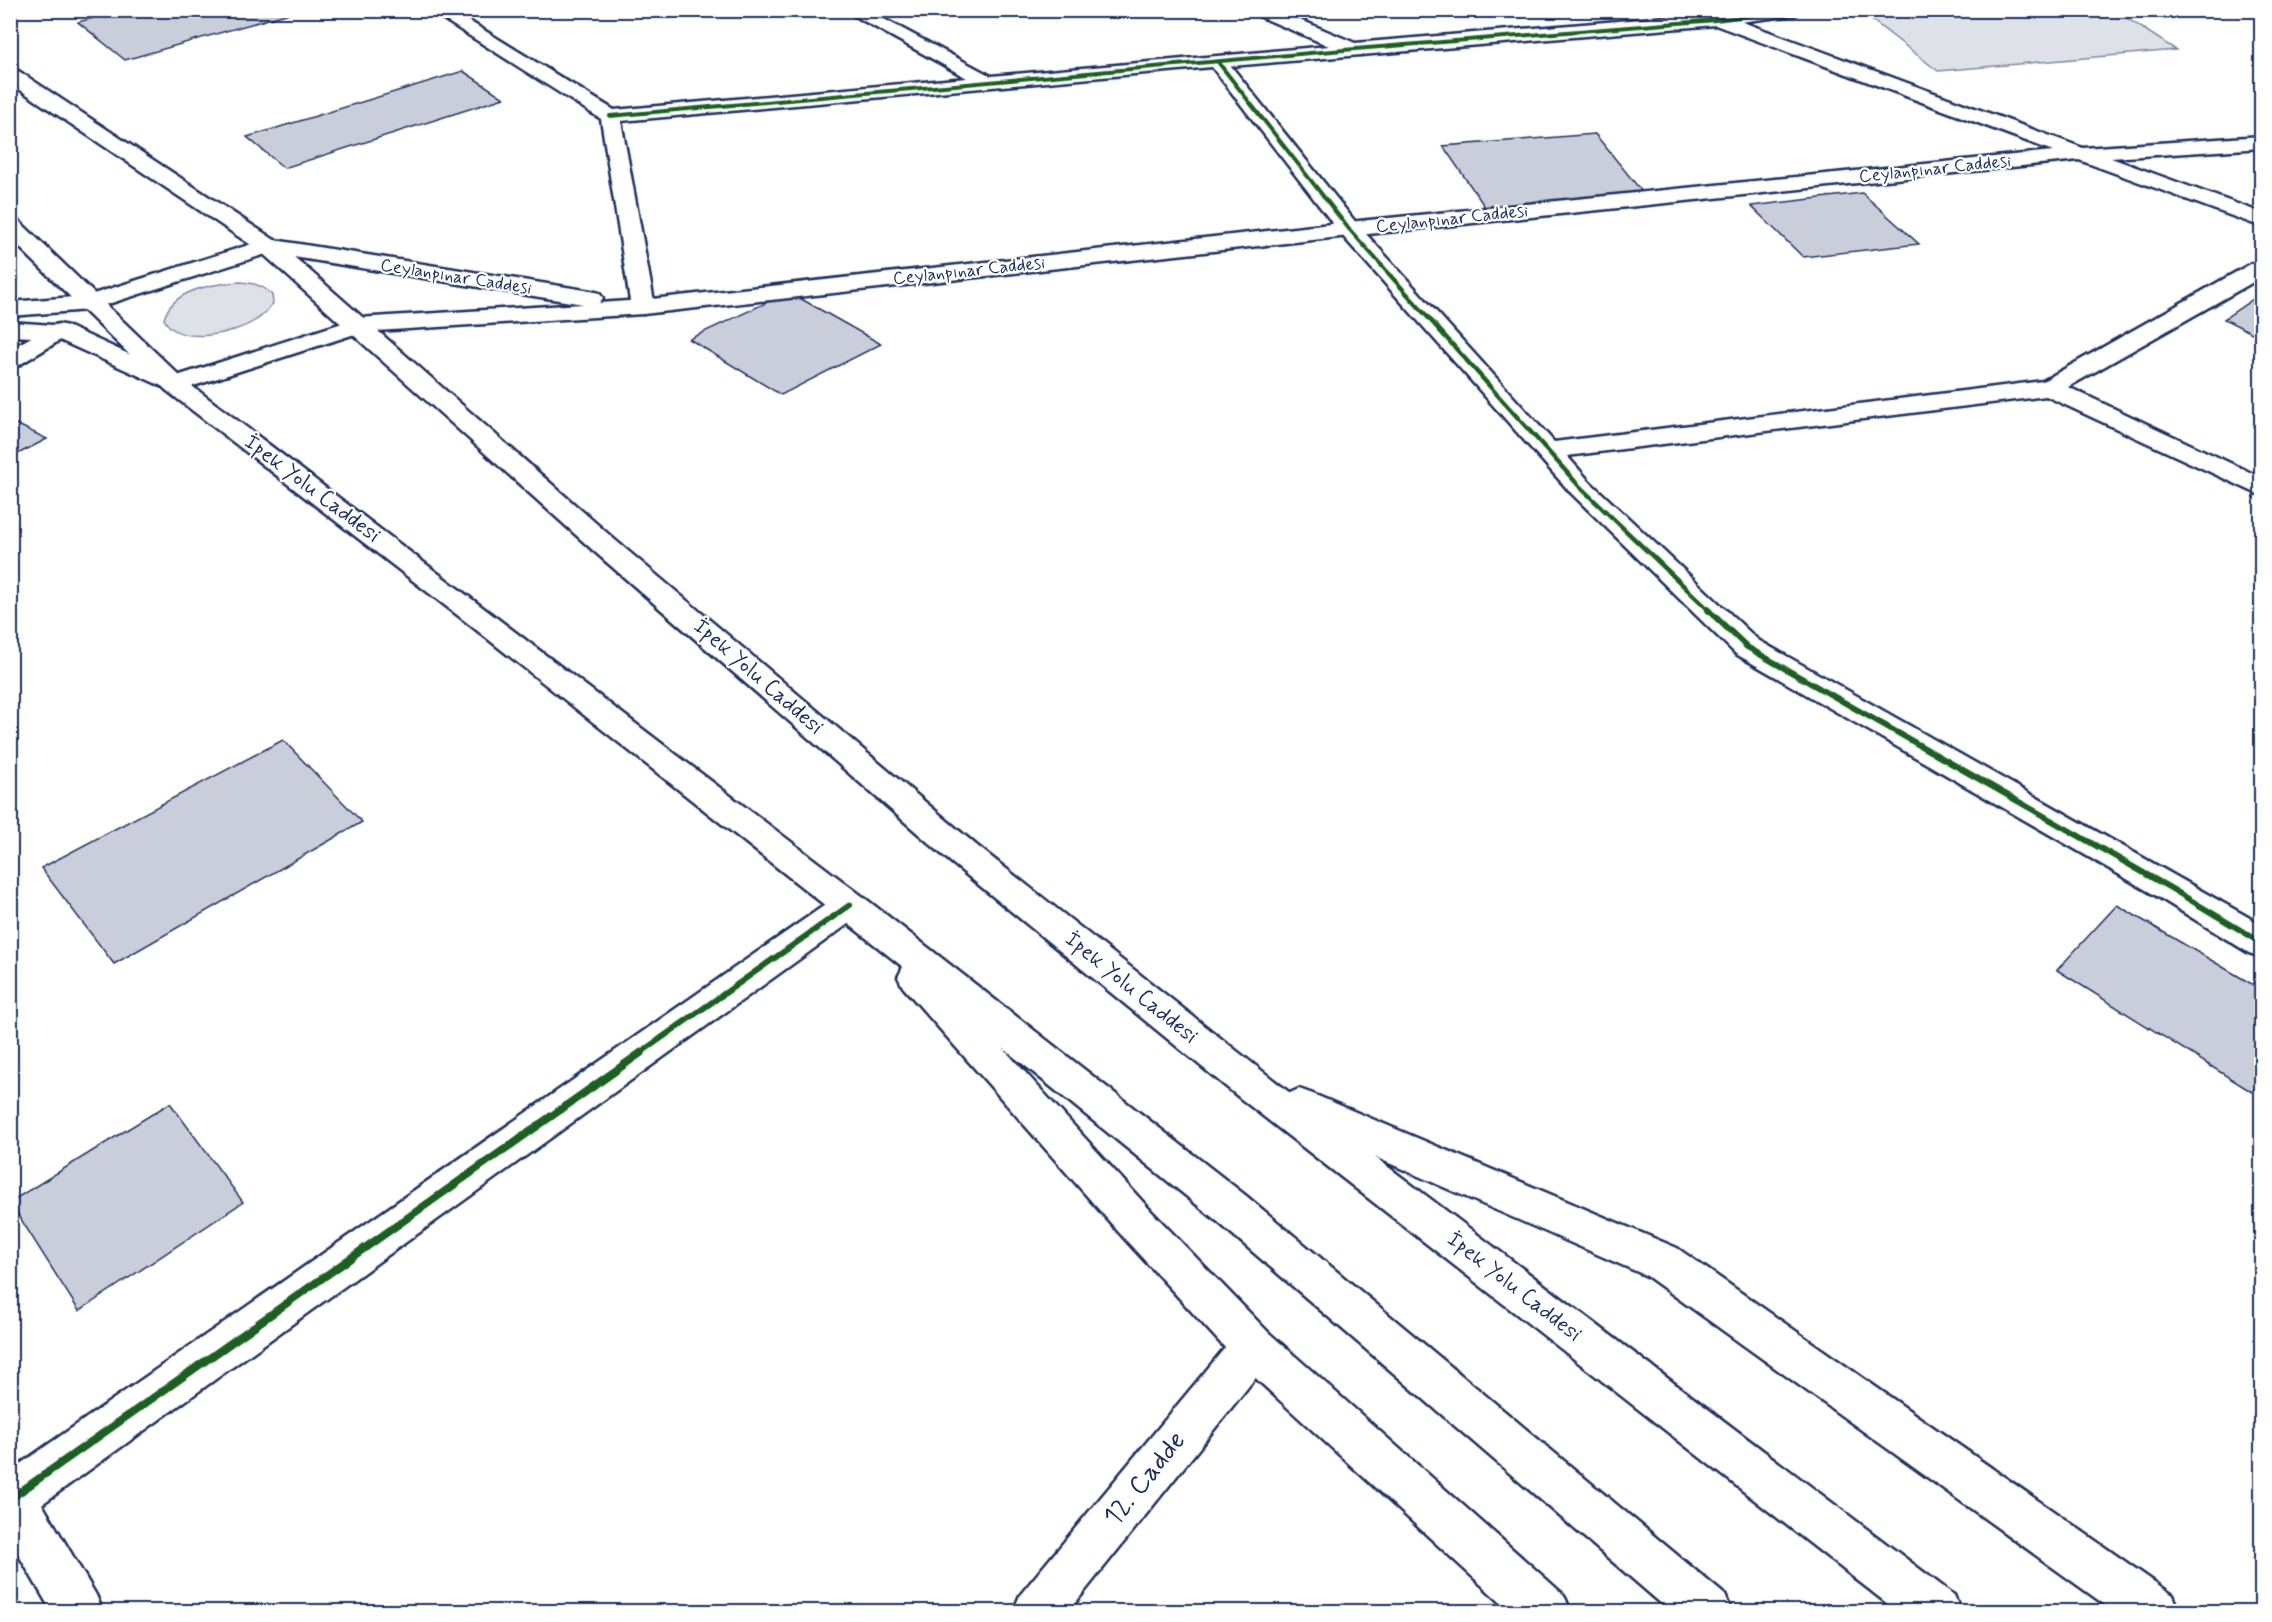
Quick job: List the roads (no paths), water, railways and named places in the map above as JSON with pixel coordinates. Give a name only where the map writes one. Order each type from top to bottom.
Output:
[{"type":"main road","points":[[438,10],[610,116],[1716,20],[1795,10]]},
{"type":"main road","points":[[853,10],[990,83]]},
{"type":"main road","points":[[1260,10],[1355,50]]},
{"type":"main road","points":[[1692,10],[2262,222]]},
{"type":"main road","points":[[1218,62],[1349,229],[1580,487],[1747,647],[2172,889],[2262,943]]},
{"type":"main road","name":"İpek Yolu Caddesi","points":[[10,74],[268,246],[605,546],[964,854],[1254,1087],[1937,1611]]},
{"type":"main road","points":[[610,116],[643,307]]},
{"type":"main road","name":"Ceylanpınar Caddesi","points":[[358,325],[643,307],[1349,229],[2081,154],[2262,142]]},
{"type":"main road","name":"İpek Yolu Caddesi","points":[[10,225],[175,385],[850,905],[1231,1208],[1708,1611]]},
{"type":"main road","points":[[10,309],[89,303],[268,246]]},
{"type":"main road","name":"Ceylanpınar Caddesi","points":[[268,246],[643,307]]},
{"type":"main road","points":[[10,249],[89,303]]},
{"type":"main road","points":[[1548,451],[2049,388],[2262,267]]},
{"type":"main road","points":[[10,329],[59,331],[175,385],[358,325]]},
{"type":"main road","points":[[10,360],[59,331]]},
{"type":"main road","points":[[2049,388],[2262,488]]},
{"type":"main road","points":[[78,1611],[11,1497],[850,905],[1130,1216],[1253,1347],[1547,1611]]},
{"type":"main road","points":[[1254,1087],[1662,1262],[2156,1611]]},
{"type":"main road","name":"12. Cadde","points":[[1037,1611],[1253,1347]]}]
